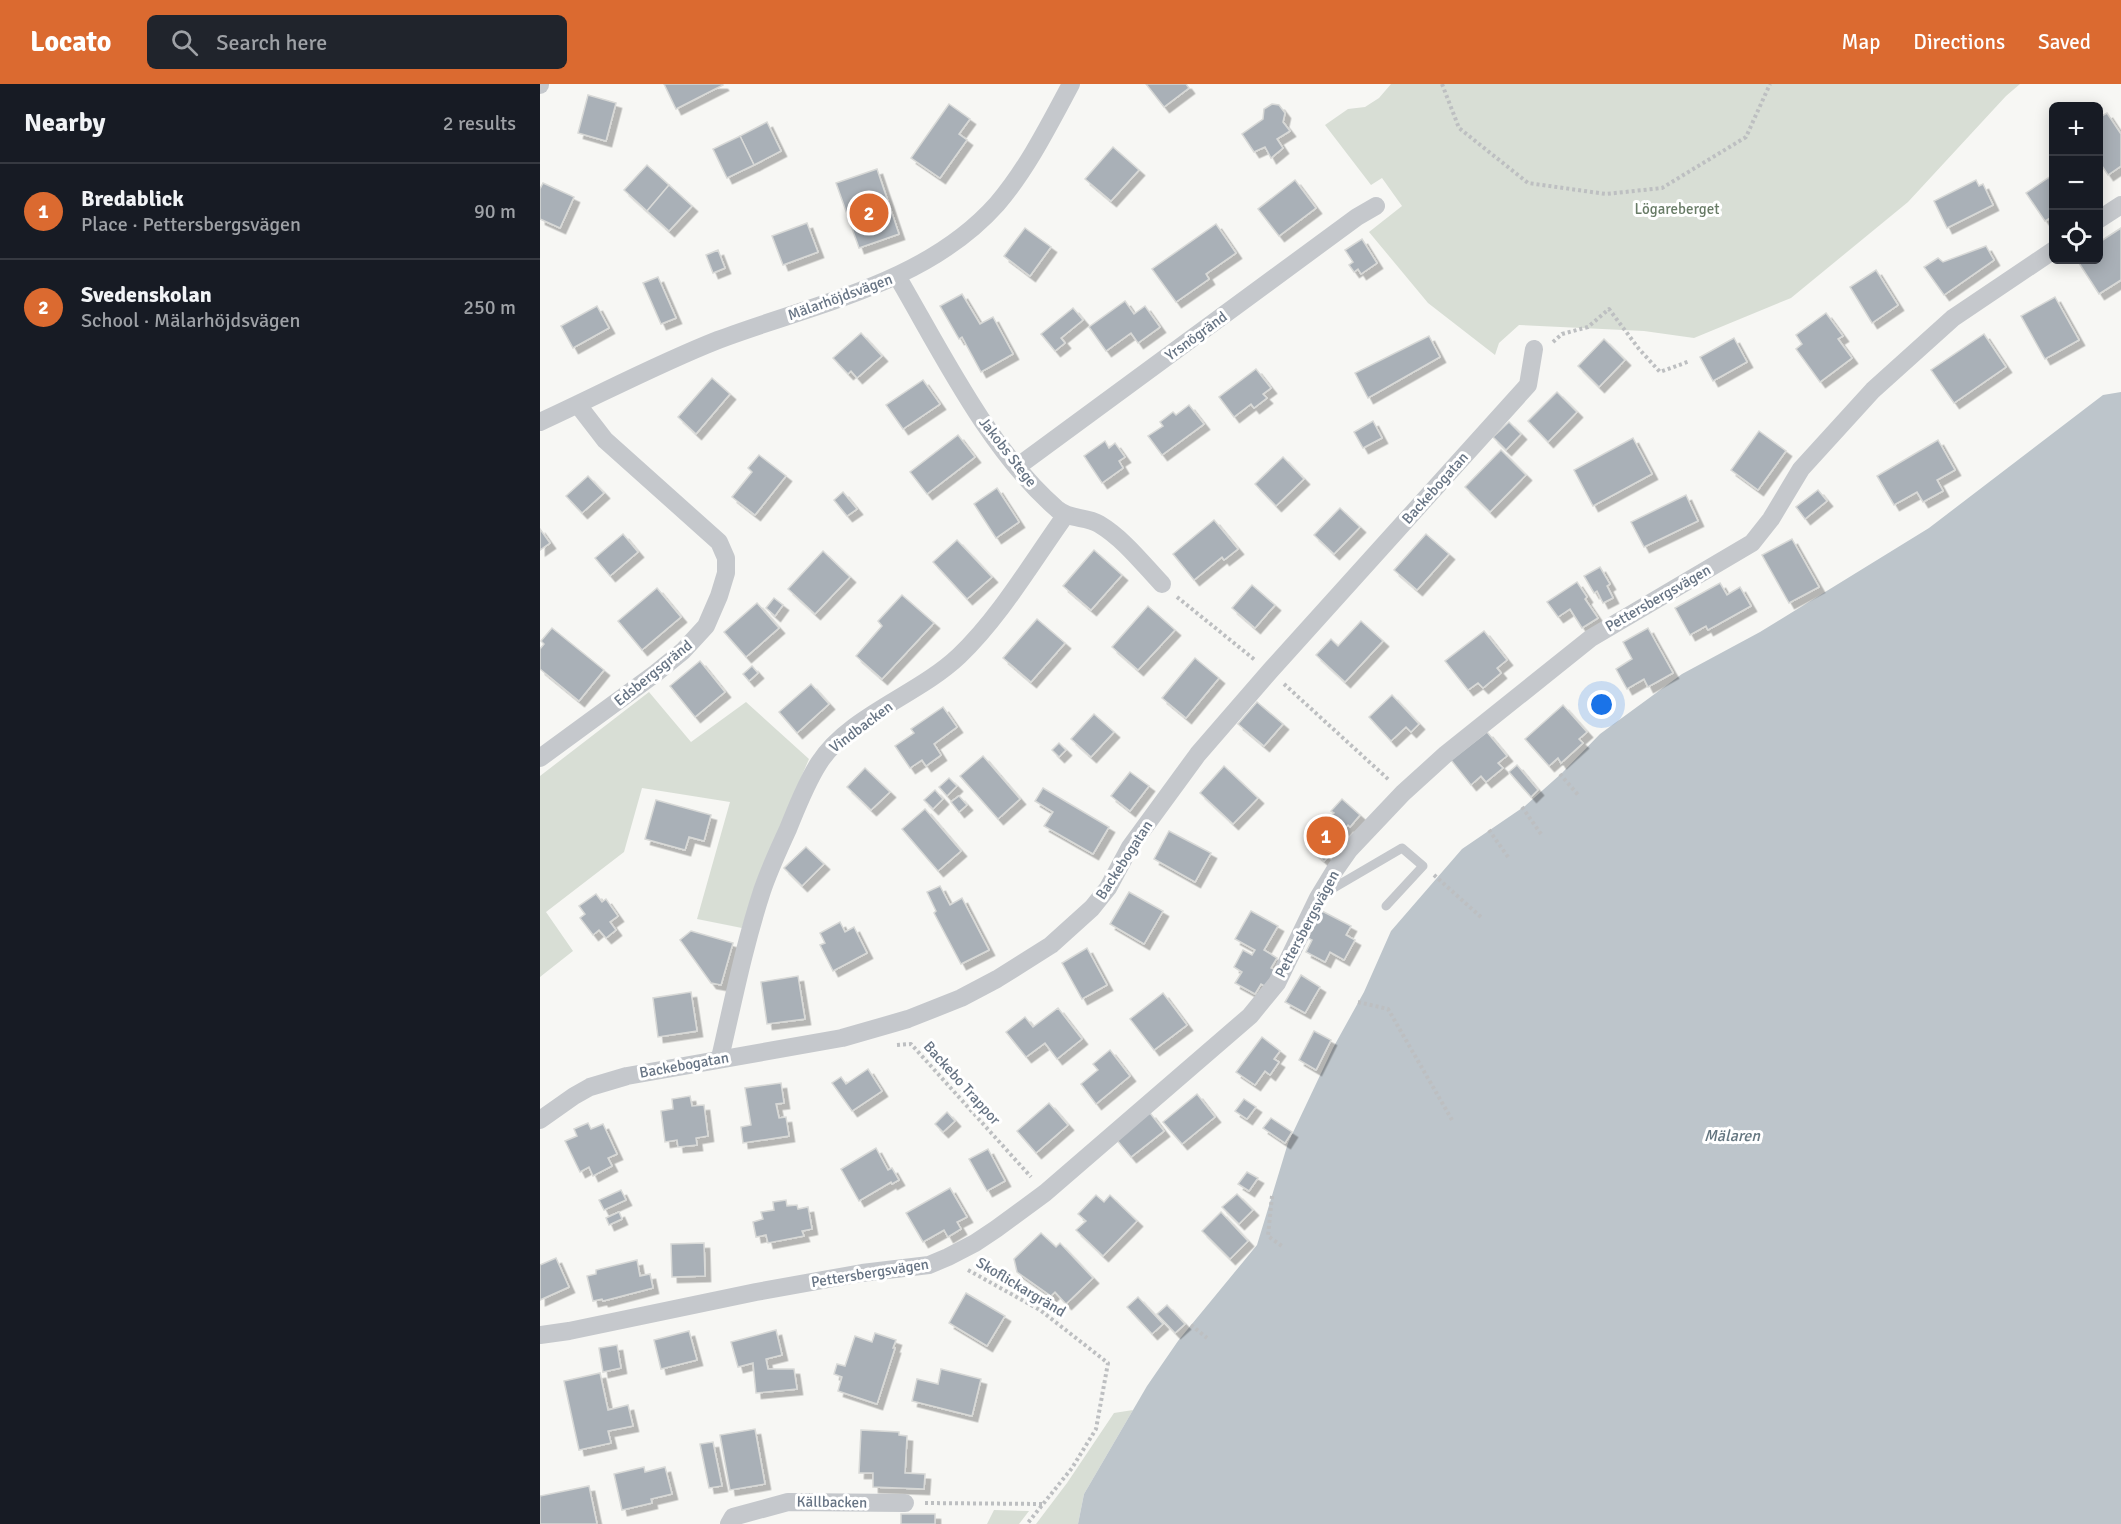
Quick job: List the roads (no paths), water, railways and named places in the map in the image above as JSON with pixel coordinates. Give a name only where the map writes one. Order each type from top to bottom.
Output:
[{"type":"street","name":"Mälarhöjdsvägen","points":[[540,422],[687,353],[897,276],[918,265],[961,237],[997,203],[1027,161],[1071,84]]},
{"type":"street","points":[[2103,216],[2121,205]]},
{"type":"street","name":"Yrsnögränd","points":[[1017,467],[1376,206]]},
{"type":"street","name":"Pettersbergsvägen","points":[[540,1335],[756,1292],[862,1273],[929,1265],[948,1257],[989,1233],[1045,1192],[1222,1042],[1266,999],[1318,898],[1349,850],[1403,793],[1446,754],[1591,638],[1752,543],[1771,519],[1801,469],[1872,390],[1953,318],[2049,252]]},
{"type":"street","name":"Jakobs Stege","points":[[897,276],[981,418],[1017,467],[1065,516]]},
{"type":"street","name":"Backebogatan","points":[[540,1120],[573,1096],[627,1076],[842,1038],[927,1012],[961,998],[1006,974],[1051,945],[1075,924],[1108,888],[1130,847],[1198,754],[1528,385],[1533,355]]},
{"type":"street","name":"Edsbergsgränd","points":[[540,758],[641,685],[693,641],[706,626],[713,613],[726,573],[726,558],[719,542],[605,440],[578,405]]},
{"type":"street","points":[[1065,516],[1091,520],[1102,526],[1129,549],[1162,584]]},
{"type":"street","name":"Vindbacken","points":[[720,1058],[739,974],[763,890],[800,801],[819,763],[836,742],[879,711],[937,675],[958,657],[984,628],[1065,516]]},
{"type":"street","name":"Källbacken","points":[[729,1524],[733,1517],[788,1502],[905,1503]]},
{"type":"lane","points":[[1318,898],[1402,848],[1423,866],[1386,906]]},
{"type":"water","name":"Mälaren","points":[[2121,392],[2121,1524],[1078,1524],[1084,1494],[1147,1386],[1178,1341],[1257,1245],[1288,1143],[1333,1048],[1364,992],[1391,931],[1462,849],[1525,806],[1562,773],[1600,734],[1682,674],[1760,632],[1929,528],[2103,395]]},
{"type":"place","name":"Svedenskolan","points":[[869,213]]},
{"type":"place","name":"Bredablick","points":[[1326,836]]},
{"type":"park label","name":"Lögareberget","points":[[1677,209]]}]
